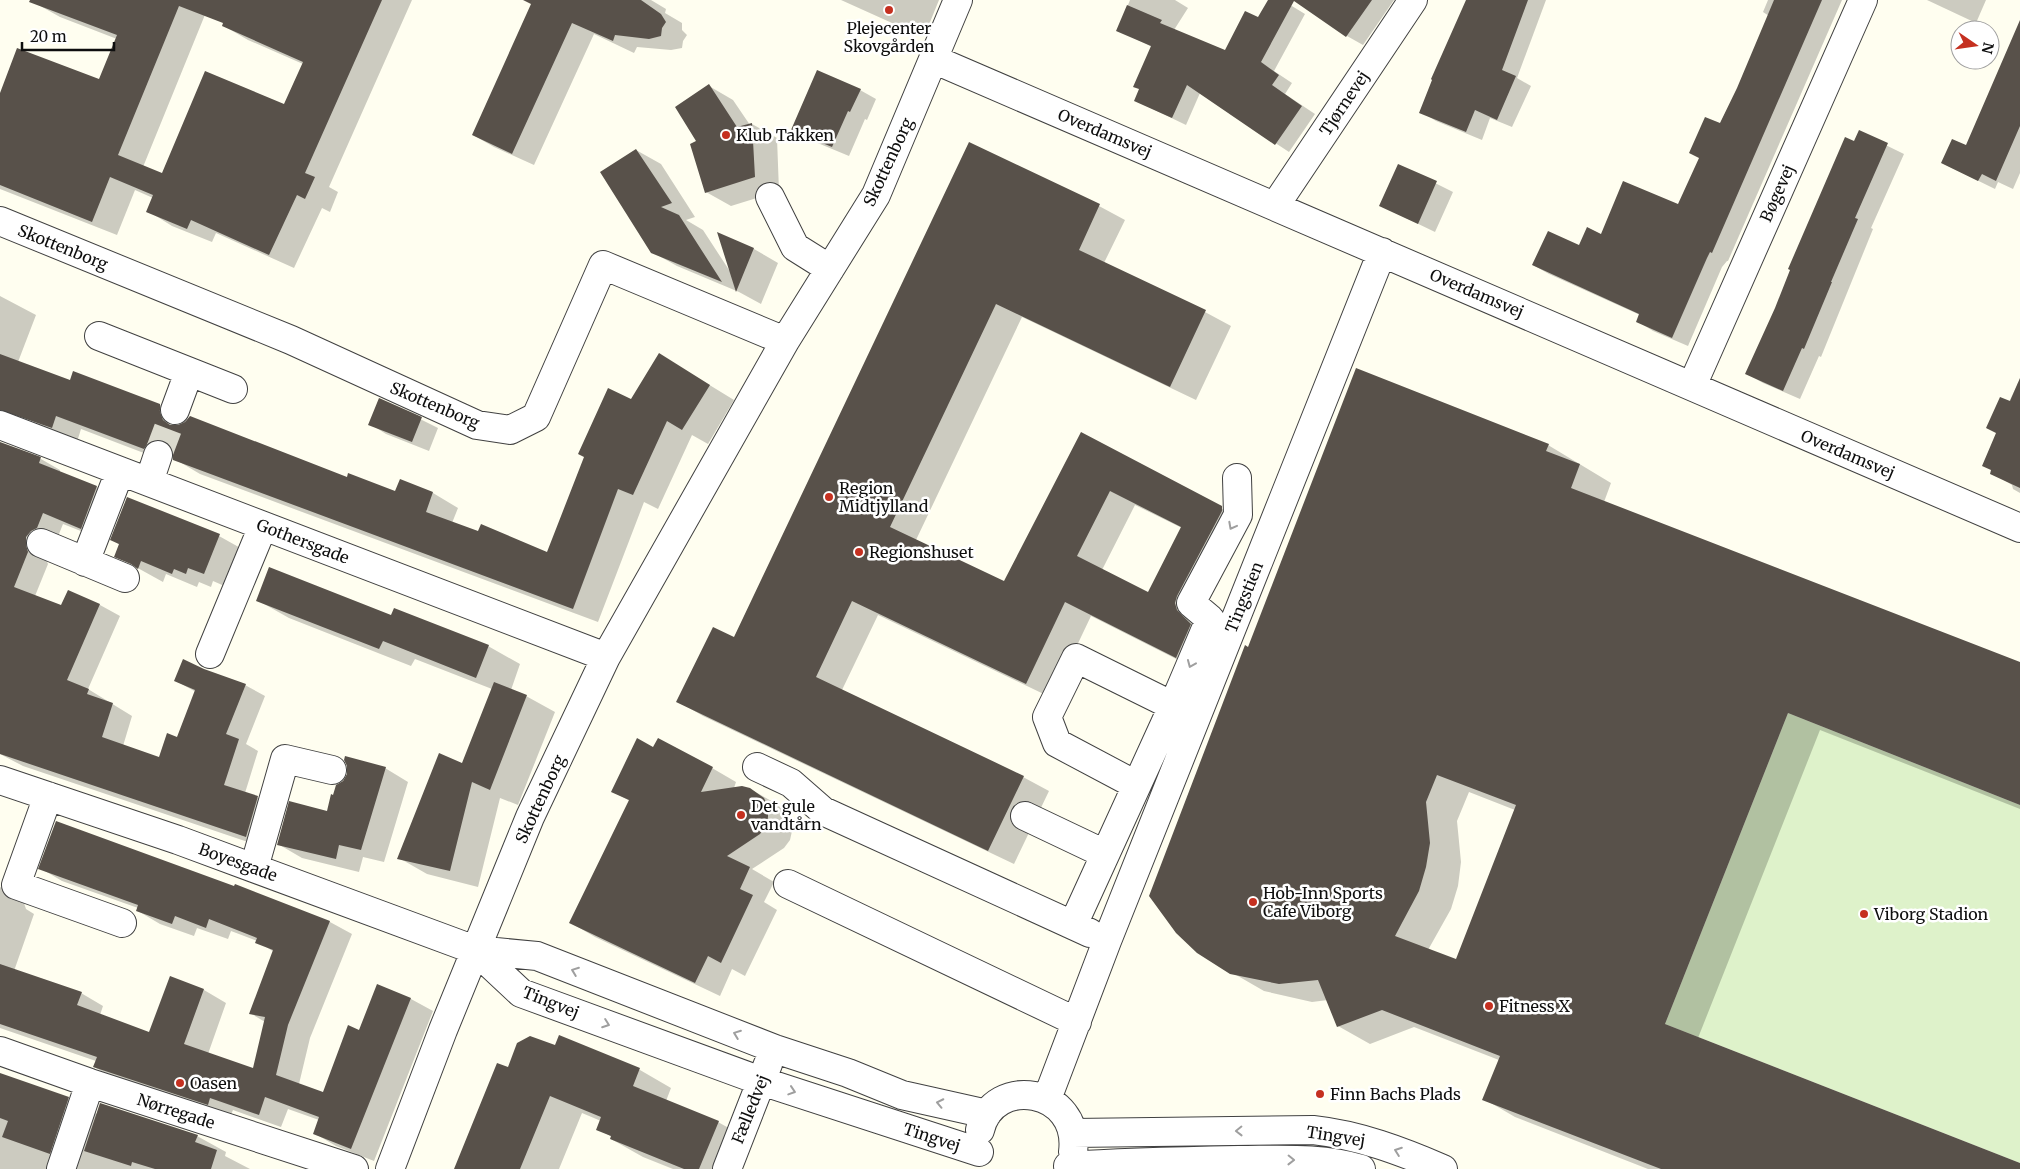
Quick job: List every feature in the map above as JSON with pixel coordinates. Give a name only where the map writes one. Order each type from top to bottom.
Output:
[{"type":"street","name":"Skottenborg","points":[[390,1169],[475,950],[530,817],[606,657],[785,341],[876,195],[958,0]]},
{"type":"street","name":"Tjørnevej","points":[[1275,206],[1413,0]]},
{"type":"street","name":"Bøgevej","points":[[1692,386],[1863,0]]},
{"type":"street","name":"Overdamsvej","points":[[933,59],[2020,528]]},
{"type":"street","points":[[770,197],[795,247],[830,268]]},
{"type":"street","name":"Skottenborg","points":[[0,221],[290,340],[477,425],[510,430],[536,417],[603,265],[785,341]]},
{"type":"street","name":"Tingstien","points":[[1107,941],[1382,252]]},
{"type":"street","points":[[99,336],[233,389]]},
{"type":"street","points":[[175,410],[190,372]]},
{"type":"street","name":"Gothersgade","points":[[0,425],[606,657]]},
{"type":"street","points":[[149,482],[158,454]]},
{"type":"street","points":[[85,562],[120,471]]},
{"type":"street","points":[[1072,925],[1173,706],[1210,619],[1190,604],[1238,515],[1237,478]]},
{"type":"street","points":[[210,654],[262,526]]},
{"type":"street","points":[[41,543],[125,578]]},
{"type":"street","points":[[1136,785],[1057,743],[1046,717],[1076,658],[1173,706]]},
{"type":"street","points":[[254,868],[285,759],[332,770]]},
{"type":"street","points":[[756,767],[791,783],[823,811],[1107,941],[1047,1099]]},
{"type":"street","name":"Boyesgade","points":[[0,780],[178,840],[475,950]]},
{"type":"street","points":[[48,796],[16,885],[122,923]]},
{"type":"street","points":[[1025,816],[1105,854]]},
{"type":"street","points":[[788,884],[1077,1022]]},
{"type":"street","name":"Tingvej","points":[[475,950],[537,956],[775,1049],[848,1073],[902,1095],[988,1114]]},
{"type":"street","name":"Tingvej","points":[[475,950],[521,992],[982,1160]]},
{"type":"street","name":"Fælledvej","points":[[726,1169],[775,1049]]},
{"type":"street","name":"Nørregade","points":[[0,1051],[90,1083],[354,1169]]},
{"type":"street","points":[[60,1169],[90,1083]]},
{"type":"street","points":[[982,1160],[978,1138],[981,1125],[988,1114],[1000,1102],[1015,1096],[1031,1094],[1047,1099],[1059,1107],[1068,1119],[1073,1133],[1072,1155],[1066,1167]]},
{"type":"street","name":"Tingvej","points":[[1073,1133],[1313,1130],[1369,1140],[1444,1169]]},
{"type":"street","name":"Tingvej","points":[[1066,1167],[1171,1161],[1286,1160],[1329,1162],[1361,1169]]},
{"type":"green space","name":"Viborg Stadion","points":[[1788,713],[2020,805],[2020,1163],[1665,1024]]},
{"type":"building","points":[[30,0],[382,0],[305,173],[315,177],[305,199],[297,195],[269,255],[191,220],[187,229],[146,212],[153,195],[110,177],[92,222],[0,185],[0,93],[17,48],[99,79],[117,35],[29,2]],"holes":[[[179,6],[223,23],[222,26],[303,62],[284,104],[205,71],[162,173],[118,155]]]},
{"type":"building","points":[[523,0],[641,0],[661,14],[666,22],[662,28],[661,36],[649,39],[615,35],[613,41],[572,23],[512,154],[472,135],[531,4]]},
{"type":"building","points":[[1268,0],[1372,0],[1346,37],[1294,1],[1261,62],[1279,75],[1272,85],[1302,106],[1275,145],[1187,85],[1172,118],[1134,101],[1139,89],[1133,87],[1151,46],[1116,31],[1127,5],[1162,20],[1160,23],[1225,50],[1245,11],[1258,17]]},
{"type":"building","points":[[1466,0],[1528,0],[1502,70],[1516,76],[1497,120],[1475,110],[1466,132],[1419,113],[1431,79]]},
{"type":"building","points":[[1774,0],[1822,0],[1712,253],[1710,252],[1707,258],[1672,338],[1636,322],[1639,314],[1532,265],[1548,231],[1579,245],[1587,227],[1601,234],[1623,181],[1678,204],[1699,158],[1689,153],[1705,117],[1720,123]]},
{"type":"building","points":[[2020,20],[2020,126],[1996,181],[1982,174],[1978,181],[1941,163],[1952,139],[1966,145]]},
{"type":"building","points":[[817,70],[861,89],[850,112],[848,111],[832,147],[791,130]]},
{"type":"building","name":"Klub Takken","points":[[709,84],[737,127],[752,123],[755,177],[705,193],[690,144],[696,141],[675,107]]},
{"type":"building","points":[[1859,130],[1888,143],[1855,218],[1858,219],[1804,349],[1802,348],[1783,391],[1745,374],[1775,308],[1790,270],[1788,269],[1845,137],[1854,141]]},
{"type":"building","name":"Regionshuset","points":[[969,142],[1100,204],[1079,250],[1206,310],[1170,387],[996,304],[890,527],[1004,581],[1081,432],[1222,506],[1222,511],[1177,596],[1175,603],[1177,610],[1191,624],[1176,658],[1065,602],[1026,684],[852,601],[816,677],[1024,776],[988,851],[676,702],[713,627],[734,637]],"holes":[[[1110,491],[1181,527],[1148,592],[1077,556]]]},
{"type":"building","points":[[636,149],[672,203],[661,207],[679,215],[722,282],[651,253],[600,172]]},
{"type":"building","points":[[1398,164],[1437,181],[1418,224],[1379,206]]},
{"type":"building","points":[[717,232],[754,248],[736,292]]},
{"type":"building","points":[[659,353],[710,385],[682,430],[667,421],[633,495],[618,489],[573,609],[173,460],[173,451],[169,444],[163,440],[154,440],[148,443],[144,449],[56,416],[52,428],[0,410],[0,354],[70,380],[73,371],[160,404],[163,420],[170,425],[178,425],[185,422],[190,416],[347,477],[348,473],[395,491],[400,479],[433,492],[426,512],[478,531],[481,524],[547,552],[584,457],[578,454],[608,388],[631,399]]},
{"type":"building","points":[[1356,368],[1549,444],[1546,451],[1580,464],[1571,488],[2020,662],[2020,805],[1788,713],[1665,1024],[2020,1163],[2020,1169],[1661,1169],[1482,1100],[1500,1056],[1382,1010],[1337,1027],[1318,980],[1279,984],[1230,974],[1197,953],[1176,933],[1149,896],[1245,645],[1248,647]],"holes":[[[1437,775],[1516,805],[1456,959],[1395,936],[1419,891],[1426,867],[1430,843],[1426,802]]]},
{"type":"building","points":[[2020,378],[2020,488],[1990,474],[1991,470],[1982,466],[1996,433],[1986,428],[2000,397],[2010,401]]},
{"type":"building","points":[[379,398],[422,417],[412,442],[368,425]]},
{"type":"building","points":[[0,442],[41,457],[39,463],[97,486],[81,529],[43,513],[37,528],[26,537],[28,552],[14,587],[61,605],[68,590],[100,604],[67,680],[89,689],[87,694],[113,703],[102,737],[159,757],[167,733],[177,737],[195,690],[174,681],[183,659],[204,669],[246,684],[226,734],[239,739],[224,785],[258,796],[246,837],[0,754]]},
{"type":"building","points":[[127,497],[220,534],[204,574],[188,568],[186,574],[174,569],[172,574],[141,561],[138,569],[114,557],[119,544],[110,540]]},
{"type":"building","points":[[269,567],[391,615],[394,608],[489,645],[476,678],[383,641],[379,649],[256,601]]},
{"type":"building","points":[[494,682],[527,695],[490,790],[472,782],[450,871],[397,859],[439,753],[462,763]]},
{"type":"building","points":[[637,738],[653,747],[658,738],[713,767],[701,792],[742,786],[750,788],[764,798],[768,807],[766,826],[760,834],[727,856],[750,867],[740,889],[753,895],[721,963],[708,956],[695,983],[569,923],[629,800],[611,792]]},
{"type":"building","points":[[345,756],[386,767],[361,850],[339,845],[336,859],[277,845],[289,801],[327,811],[331,794],[333,795],[336,785],[343,781],[347,774]]},
{"type":"building","points":[[56,821],[234,886],[235,884],[330,921],[288,1025],[276,1075],[323,1092],[348,1025],[359,1030],[377,984],[411,998],[351,1149],[313,1134],[319,1117],[265,1097],[259,1115],[210,1098],[208,1105],[93,1067],[97,1057],[0,1024],[0,964],[82,992],[77,1005],[149,1032],[170,976],[204,989],[184,1044],[253,1068],[265,1017],[249,1014],[273,950],[255,943],[257,938],[209,919],[206,928],[175,916],[172,924],[136,911],[138,905],[38,869]]},
{"type":"building","points":[[559,1035],[640,1068],[633,1086],[719,1121],[699,1169],[684,1169],[610,1139],[611,1136],[596,1130],[601,1117],[550,1096],[520,1169],[454,1169],[497,1063],[508,1067],[517,1043],[530,1036],[555,1045]]},
{"type":"building","points":[[0,1073],[69,1097],[50,1154],[2,1137],[8,1121],[0,1118]]},
{"type":"building","points":[[100,1103],[198,1135],[195,1142],[217,1150],[211,1169],[155,1169],[132,1162],[131,1166],[84,1151]]},
{"type":"tunnel","points":[[158,455],[175,410]]},
{"type":"place","name":"Plejecenter Skovgården","points":[[889,10]]},
{"type":"place","name":"Klub Takken","points":[[726,135]]},
{"type":"place","name":"Region Midtjylland","points":[[829,497]]},
{"type":"place","name":"Regionshuset","points":[[859,552]]},
{"type":"place","name":"Det gule vandtårn","points":[[741,815]]},
{"type":"place","name":"Hob-Inn Sports Cafe Viborg","points":[[1253,902]]},
{"type":"place","name":"Viborg Stadion","points":[[1864,914]]},
{"type":"place","name":"Fitness X","points":[[1489,1006]]},
{"type":"place","name":"Oasen","points":[[180,1083]]},
{"type":"place","name":"Finn Bachs Plads","points":[[1320,1094]]}]
